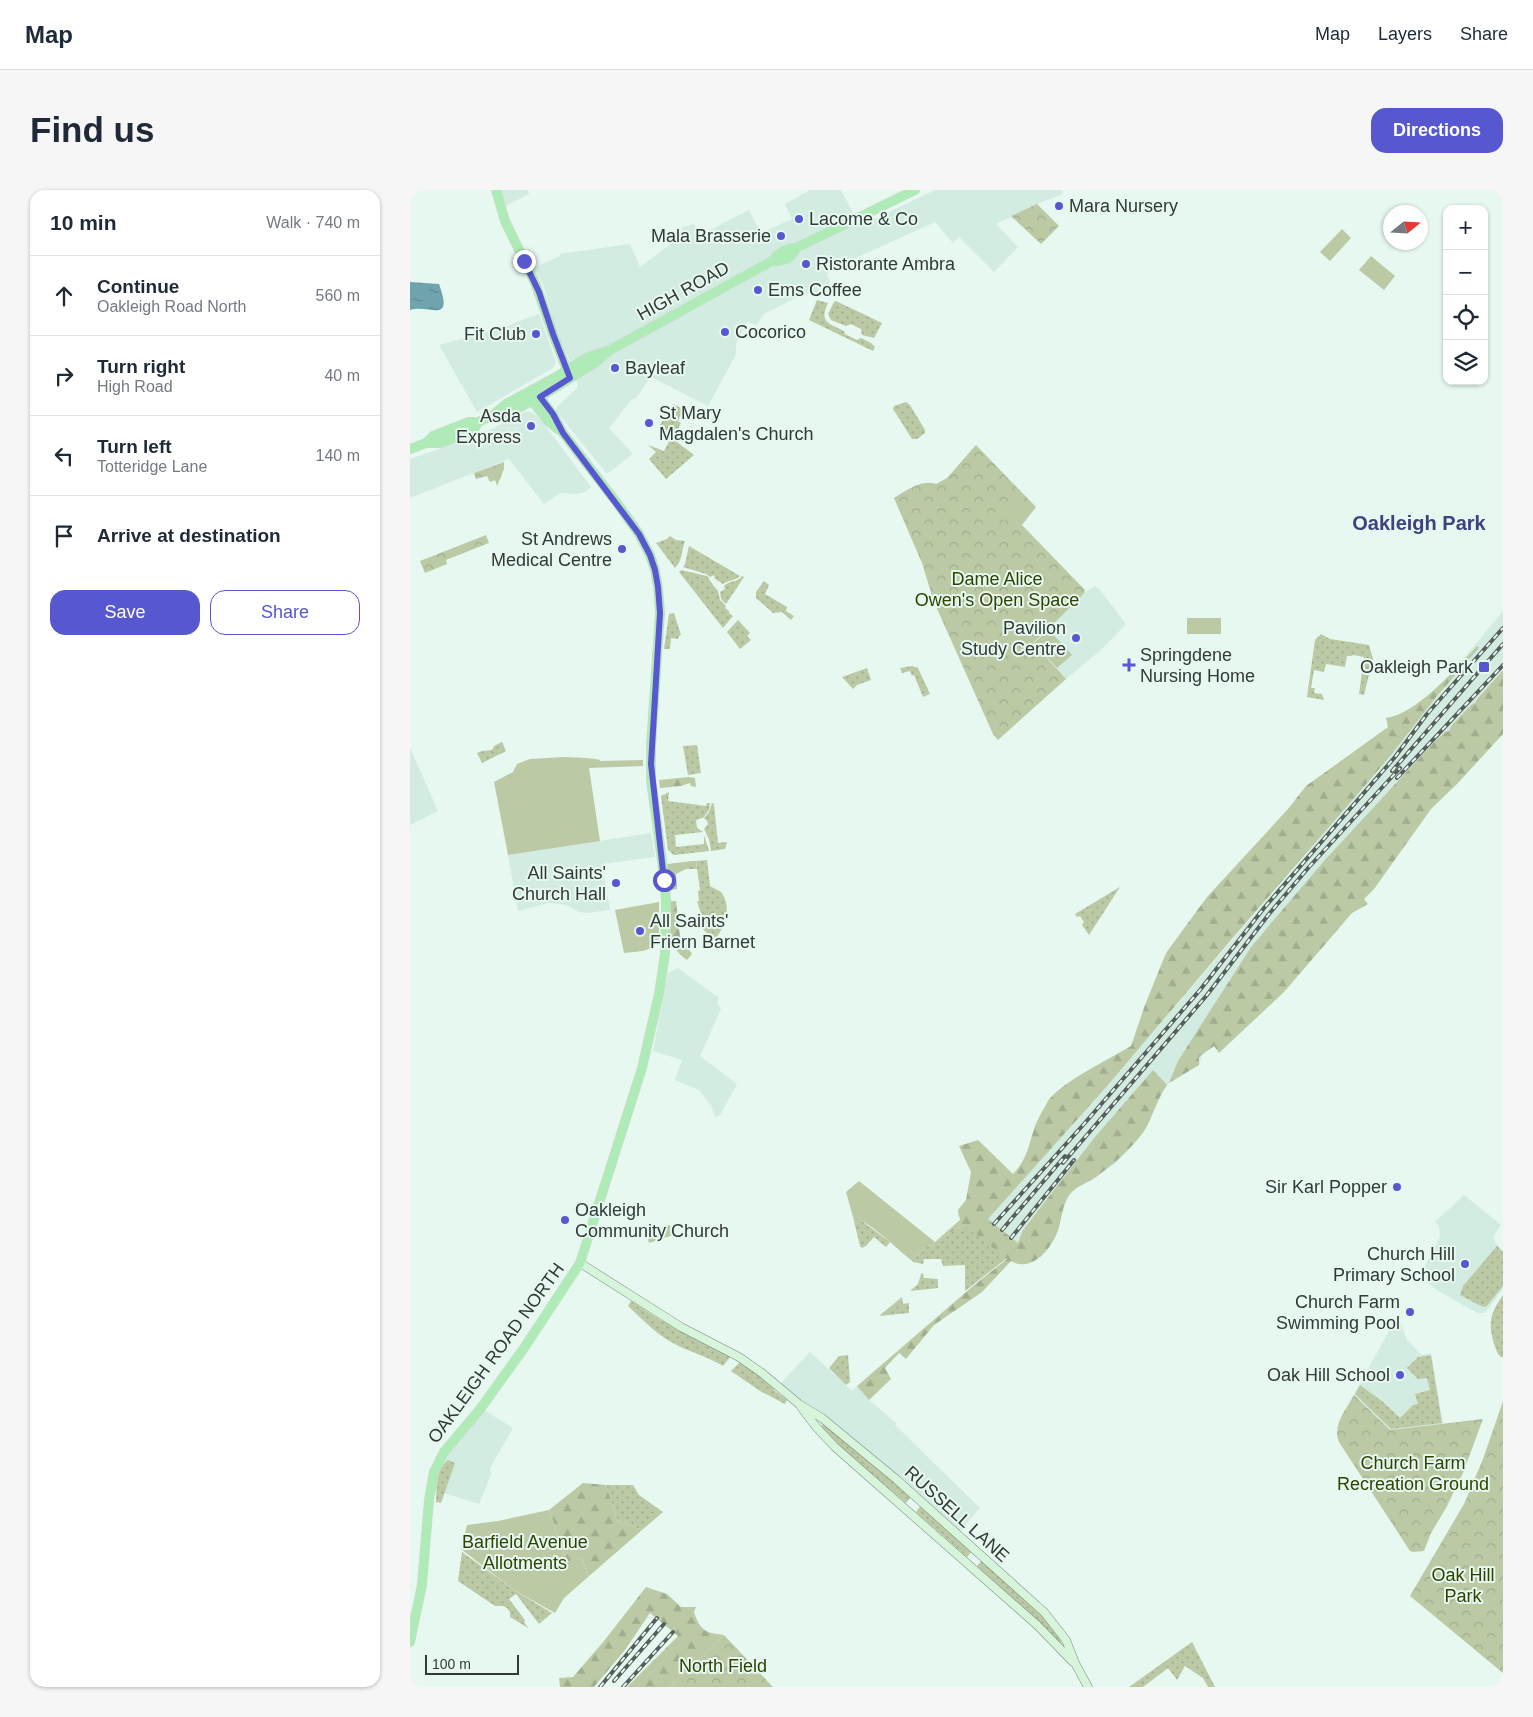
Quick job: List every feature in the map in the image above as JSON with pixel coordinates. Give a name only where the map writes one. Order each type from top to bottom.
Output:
[{"type":"main road","points":[[496,190],[505,221],[539,292],[569,374]]},
{"type":"main road","name":"HIGH ROAD","points":[[410,449],[426,443],[433,436],[469,422],[478,422],[492,416],[510,412],[533,395],[569,374],[591,355],[610,350],[772,261],[780,262],[793,255],[796,248],[915,190]]},
{"type":"main road","name":"OAKLEIGH ROAD NORTH","points":[[410,1642],[422,1585],[429,1500],[434,1472],[444,1452],[492,1393],[530,1340],[580,1263],[642,1068],[659,994],[665,954],[666,900],[651,764],[660,606],[653,564],[639,534],[563,433],[553,414],[533,395]]},
{"type":"main road","name":"RUSSELL LANE","points":[[580,1263],[681,1327],[739,1357],[762,1373],[799,1404],[822,1418],[896,1480],[1050,1618],[1066,1640],[1075,1663],[1088,1687]]},
{"type":"main road","name":"RUSSELL LANE","points":[[799,1404],[817,1428],[835,1447],[1037,1625],[1075,1663]]},
{"type":"main road","points":[[908,1512],[918,1501]]},
{"type":"main road","points":[[969,1564],[979,1554]]},
{"type":"shaded area","points":[[496,190],[528,190],[529,194],[500,209]]},
{"type":"shaded area","points":[[810,190],[841,190],[860,226],[935,190],[1062,190],[1063,192],[1061,195],[996,224],[1018,247],[994,272],[959,237],[953,243],[935,222],[847,262],[838,259],[827,274],[830,282],[820,296],[810,293],[803,294],[764,314],[757,325],[747,322],[736,344],[736,354],[708,406],[651,377],[636,398],[632,399],[609,428],[633,454],[607,474],[556,411],[556,408],[578,387],[575,373],[555,327],[543,284],[533,268],[560,256],[559,254],[630,244],[640,267],[684,234],[681,228],[694,224],[699,234],[749,210],[761,233],[792,219],[785,204]]},
{"type":"shaded area","points":[[539,314],[556,362],[553,368],[477,412],[439,345],[509,326]]},
{"type":"shaded area","points":[[529,411],[542,421],[591,487],[585,492],[577,494],[560,493],[544,504],[509,459],[410,498],[410,459],[480,435]]},
{"type":"shaded area","name":"Pavilion Study Centre","points":[[1095,586],[1126,624],[1101,650],[1066,679],[1032,643],[1084,593]]},
{"type":"shaded area","points":[[1503,611],[1503,670],[1477,698],[1475,704],[1472,704],[1451,726],[1449,731],[1445,732],[1435,741],[1377,806],[1349,834],[1251,947],[1219,998],[1199,1065],[1169,1083],[1159,1096],[1146,1128],[1116,1163],[1076,1188],[1069,1195],[1056,1235],[1047,1249],[1028,1264],[1017,1264],[1007,1258],[958,1216],[958,1210],[961,1206],[1013,1174],[1021,1165],[1028,1152],[1035,1127],[1049,1100],[1060,1089],[1089,1071],[1132,1057],[1392,754],[1437,696],[1479,648],[1477,646],[1453,671]]},
{"type":"shaded area","points":[[410,748],[438,811],[410,825]]},
{"type":"shaded area","points":[[651,833],[655,857],[602,864],[610,910],[587,913],[579,912],[566,905],[549,903],[518,911],[508,855]]},
{"type":"shaded area","points":[[678,968],[719,998],[717,1003],[721,1009],[700,1056],[737,1084],[720,1115],[715,1117],[711,1105],[699,1090],[675,1080],[682,1060],[653,1051],[668,973]]},
{"type":"shaded area","name":"Church Hill Primary School","points":[[1464,1195],[1501,1225],[1494,1235],[1495,1242],[1503,1251],[1503,1289],[1485,1313],[1478,1313],[1461,1304],[1419,1277],[1440,1237],[1439,1226],[1435,1222]]},
{"type":"shaded area","name":"Oak Hill School","points":[[1398,1314],[1407,1341],[1421,1355],[1431,1353],[1443,1424],[1390,1430],[1354,1395]]},
{"type":"shaded area","points":[[810,1352],[852,1391],[857,1386],[980,1508],[958,1533],[779,1385]]},
{"type":"shaded area","points":[[481,1408],[513,1428],[490,1468],[491,1475],[479,1504],[431,1489],[434,1472]]},
{"type":"green space","points":[[1037,204],[1059,226],[1041,244],[1011,216]]},
{"type":"green space","points":[[1342,229],[1351,238],[1330,261],[1320,252]]},
{"type":"green space","points":[[1371,256],[1395,276],[1384,290],[1359,270]]},
{"type":"green space","points":[[817,300],[828,303],[824,314],[830,324],[857,340],[861,338],[871,343],[875,347],[873,351],[809,320]]},
{"type":"green space","points":[[836,301],[882,323],[874,338],[862,335],[861,329],[851,324],[846,326],[831,320],[828,314]]},
{"type":"green space","points":[[906,402],[910,405],[925,430],[925,433],[917,439],[912,439],[893,409],[894,406]]},
{"type":"green space","points":[[673,404],[683,409],[678,421],[681,423],[673,439],[694,455],[666,479],[649,459],[656,452],[648,445],[664,451],[672,436],[660,429],[660,425]]},
{"type":"green space","name":"Dame Alice Owen's Open Space","points":[[976,445],[1036,507],[1022,525],[1085,590],[1078,600],[1033,643],[1066,679],[998,740],[993,734],[934,602],[922,563],[894,498],[919,484],[936,484],[947,478]]},
{"type":"green space","points":[[504,462],[504,469],[497,486],[495,480],[490,482],[487,476],[476,479],[474,473]]},
{"type":"green space","points":[[1028,502],[1031,512],[1004,521],[1001,511]]},
{"type":"green space","points":[[486,535],[489,543],[446,560],[447,564],[425,573],[420,561]]},
{"type":"green space","points":[[670,536],[676,540],[685,541],[681,559],[675,568],[656,543]]},
{"type":"green space","points":[[689,546],[740,576],[723,584],[715,579],[714,575],[710,577],[683,567]]},
{"type":"green space","points":[[681,570],[707,576],[718,591],[720,600],[733,616],[723,628],[679,572]]},
{"type":"green space","points":[[742,576],[744,577],[726,604],[721,599],[720,592],[725,589],[724,586],[726,584],[738,580]]},
{"type":"green space","points":[[764,581],[769,585],[765,594],[787,607],[786,611],[794,616],[791,620],[782,612],[773,613],[756,598],[756,592]]},
{"type":"green space","points":[[674,613],[681,635],[678,639],[671,638],[670,649],[664,649],[669,614]]},
{"type":"green space","points":[[1187,618],[1221,618],[1221,634],[1187,634]]},
{"type":"green space","points":[[738,620],[750,633],[747,636],[751,640],[740,649],[727,632]]},
{"type":"green space","points":[[1049,630],[1072,655],[1057,668],[1034,643]]},
{"type":"green space","points":[[1321,634],[1330,639],[1369,645],[1373,659],[1364,695],[1359,694],[1364,657],[1353,655],[1347,656],[1345,667],[1326,664],[1324,672],[1314,670],[1311,688],[1315,688],[1314,693],[1322,694],[1324,700],[1307,697],[1315,640]]},
{"type":"green space","points":[[1477,646],[1479,648],[1437,696],[1392,754],[1108,1085],[988,1219],[1018,1243],[1023,1230],[1095,1137],[1153,1070],[1167,1085],[1147,1126],[1138,1139],[1108,1168],[1070,1194],[1063,1208],[1059,1228],[1054,1240],[1044,1253],[1026,1264],[1018,1264],[1011,1261],[982,1292],[934,1325],[906,1359],[899,1353],[885,1368],[891,1379],[869,1400],[857,1386],[1007,1259],[964,1225],[935,1242],[960,1220],[958,1210],[966,1200],[971,1172],[959,1146],[978,1140],[1013,1174],[1024,1158],[1040,1115],[1054,1094],[1074,1079],[1131,1046],[1166,953],[1207,897],[1288,809],[1306,786],[1388,727],[1386,718],[1398,715],[1423,699]]},
{"type":"green space","points":[[912,666],[918,668],[930,694],[923,697],[914,675],[912,676],[910,671],[902,673],[900,668]]},
{"type":"green space","points":[[867,668],[871,680],[857,685],[853,689],[842,677]]},
{"type":"green space","points":[[1503,670],[1503,734],[1431,809],[1374,889],[1364,899],[1368,904],[1352,913],[1284,992],[1219,1053],[1214,1046],[1199,1057],[1199,1065],[1169,1083],[1178,1061],[1251,947],[1324,861],[1435,741],[1445,732],[1449,731],[1451,726],[1475,703]]},
{"type":"green space","points":[[502,742],[506,751],[482,763],[477,753],[492,750],[494,746]]},
{"type":"green space","points":[[697,745],[701,773],[688,775],[683,746]]},
{"type":"green space","points":[[591,758],[600,761],[643,760],[643,766],[589,768],[600,841],[508,855],[494,782],[513,772],[517,764],[530,759]]},
{"type":"green space","points":[[695,778],[696,787],[691,786],[690,783],[660,788],[659,780]]},
{"type":"green space","points":[[669,792],[668,801],[706,806],[707,803],[710,803],[709,810],[703,818],[696,821],[697,828],[703,832],[675,835],[676,847],[704,844],[704,835],[709,851],[674,855],[668,850],[661,796]]},
{"type":"green space","points":[[712,803],[714,804],[718,843],[727,842],[725,849],[711,851],[709,839],[704,829],[708,824],[704,818],[709,812]]},
{"type":"green space","points":[[707,860],[710,886],[721,892],[725,898],[727,911],[724,924],[714,941],[703,929],[698,915],[701,914],[697,901],[699,901],[698,891],[700,890],[696,861]]},
{"type":"green space","points":[[696,861],[697,869],[686,869],[676,874],[677,889],[670,890],[668,864]]},
{"type":"green space","points":[[1120,887],[1089,935],[1082,925],[1084,922],[1080,916],[1077,917],[1075,914]]},
{"type":"green space","points":[[676,901],[680,936],[692,954],[687,960],[675,948],[672,942],[669,902]]},
{"type":"green space","points":[[659,902],[659,938],[657,943],[649,949],[624,953],[615,910]]},
{"type":"green space","points":[[859,1181],[935,1242],[932,1247],[929,1245],[911,1260],[866,1223],[853,1217],[846,1192]]},
{"type":"green space","points":[[853,1217],[858,1218],[890,1242],[886,1247],[874,1237],[862,1248]]},
{"type":"green space","points":[[670,1225],[673,1235],[649,1243],[646,1233]]},
{"type":"green space","points":[[964,1225],[1007,1258],[965,1291],[965,1265],[943,1266],[941,1259],[924,1259],[923,1264],[911,1260],[929,1245],[932,1247],[935,1242]]},
{"type":"green space","points":[[1497,1246],[1503,1252],[1503,1286],[1486,1307],[1483,1307],[1460,1295],[1463,1286]]},
{"type":"green space","points":[[923,1273],[924,1278],[938,1279],[938,1288],[910,1291],[918,1284]]},
{"type":"green space","points":[[1503,1295],[1503,1357],[1501,1357],[1494,1344],[1491,1318],[1495,1307]]},
{"type":"green space","points":[[902,1297],[903,1304],[909,1303],[909,1313],[879,1316]]},
{"type":"green space","points":[[631,1301],[659,1319],[731,1356],[723,1366],[667,1340],[628,1306]]},
{"type":"green space","points":[[848,1355],[850,1382],[846,1385],[829,1368],[839,1356]]},
{"type":"green space","points":[[1431,1355],[1442,1423],[1391,1429],[1355,1394],[1360,1385],[1383,1402],[1400,1418],[1413,1405],[1418,1404],[1415,1394],[1430,1390],[1427,1378],[1418,1379],[1407,1368],[1418,1357]]},
{"type":"green space","points":[[740,1362],[775,1388],[774,1390],[787,1400],[785,1404],[760,1391],[731,1371]]},
{"type":"green space","name":"Church Farm Recreation Ground","points":[[1354,1395],[1390,1430],[1483,1419],[1463,1473],[1431,1533],[1424,1551],[1410,1551],[1339,1442],[1337,1430],[1344,1412]]},
{"type":"green space","name":"Oak Hill Park","points":[[1503,1401],[1503,1673],[1410,1596],[1464,1504],[1483,1459]]},
{"type":"green space","points":[[825,1422],[912,1496],[906,1503],[833,1440],[821,1426]]},
{"type":"green space","points":[[448,1460],[455,1463],[441,1503],[436,1502],[439,1474]]},
{"type":"green space","points":[[583,1483],[606,1485],[617,1520],[642,1530],[588,1577],[582,1558],[567,1562],[549,1510]]},
{"type":"green space","points":[[606,1485],[633,1485],[639,1495],[663,1512],[642,1530],[617,1520]]},
{"type":"green space","points":[[922,1504],[973,1550],[967,1557],[916,1512]]},
{"type":"green space","name":"Barfield Avenue Allotments","points":[[549,1510],[567,1562],[582,1558],[588,1577],[564,1598],[555,1613],[514,1590],[461,1549],[467,1525],[498,1521]]},
{"type":"green space","points":[[462,1552],[514,1590],[552,1613],[539,1624],[516,1594],[509,1599],[525,1620],[524,1622],[528,1628],[510,1617],[510,1612],[507,1608],[495,1606],[458,1581]]},
{"type":"green space","points":[[983,1559],[1041,1611],[1063,1640],[1060,1643],[977,1566]]},
{"type":"green space","points":[[646,1587],[667,1594],[681,1607],[696,1607],[694,1612],[704,1630],[724,1635],[670,1687],[627,1687],[678,1636],[650,1613],[625,1650],[594,1687],[560,1687],[559,1678],[573,1677]]},
{"type":"green space","name":"North Field","points":[[724,1635],[773,1687],[670,1687]]},
{"type":"green space","points":[[1192,1642],[1215,1687],[1208,1687],[1203,1678],[1185,1666],[1177,1680],[1168,1668],[1143,1687],[1129,1687]]},
{"type":"water","points":[[410,282],[439,284],[444,305],[442,309],[410,310]]},
{"type":"railway","points":[[994,1224],[1200,990],[1264,908],[1395,757],[1427,714],[1503,628]]},
{"type":"railway","points":[[1392,771],[1503,644]]},
{"type":"railway","points":[[1397,778],[1503,665]]},
{"type":"railway","points":[[1063,1163],[1207,995],[1269,914],[1309,867],[1400,768]]},
{"type":"railway","points":[[1002,1230],[1065,1156]]},
{"type":"railway","points":[[1011,1238],[1074,1160]]},
{"type":"railway","points":[[600,1687],[657,1618]]},
{"type":"railway","points":[[614,1681],[664,1624]]},
{"type":"railway","points":[[623,1687],[673,1632]]},
{"type":"place","name":"Mara Nursery","points":[[1059,206]]},
{"type":"place","name":"Lacome & Co","points":[[799,219]]},
{"type":"place","name":"Mala Brasserie","points":[[781,236]]},
{"type":"place","name":"Ristorante Ambra","points":[[806,264]]},
{"type":"place","name":"Ems Coffee","points":[[758,290]]},
{"type":"place","name":"Cocorico","points":[[725,332]]},
{"type":"place","name":"Fit Club","points":[[536,334]]},
{"type":"place","name":"Bayleaf","points":[[615,368]]},
{"type":"place","name":"St Mary Magdalen's Church","points":[[649,423]]},
{"type":"place","name":"Asda Express","points":[[531,426]]},
{"type":"place","name":"St Andrews Medical Centre","points":[[622,549]]},
{"type":"place","name":"Pavilion Study Centre","points":[[1076,638]]},
{"type":"place","name":"Springdene Nursing Home","points":[[1129,665]]},
{"type":"place","name":"Oakleigh Park","points":[[1484,667]]},
{"type":"place","name":"All Saints' Church Hall","points":[[616,883]]},
{"type":"place","name":"All Saints' Friern Barnet","points":[[640,931]]},
{"type":"place","name":"Sir Karl Popper","points":[[1397,1187]]},
{"type":"place","name":"Oakleigh Community Church","points":[[565,1220]]},
{"type":"place","name":"Church Hill Primary School","points":[[1465,1264]]},
{"type":"place","name":"Church Farm Swimming Pool","points":[[1410,1312]]},
{"type":"place","name":"Oak Hill School","points":[[1400,1375]]},
{"type":"district","name":"Oakleigh Park","points":[[1419,523]]},
{"type":"route","points":[[524,261],[536,284],[570,378],[540,397],[575,450],[639,534],[650,555],[655,570],[660,598],[660,613],[651,764],[664,880]]}]
